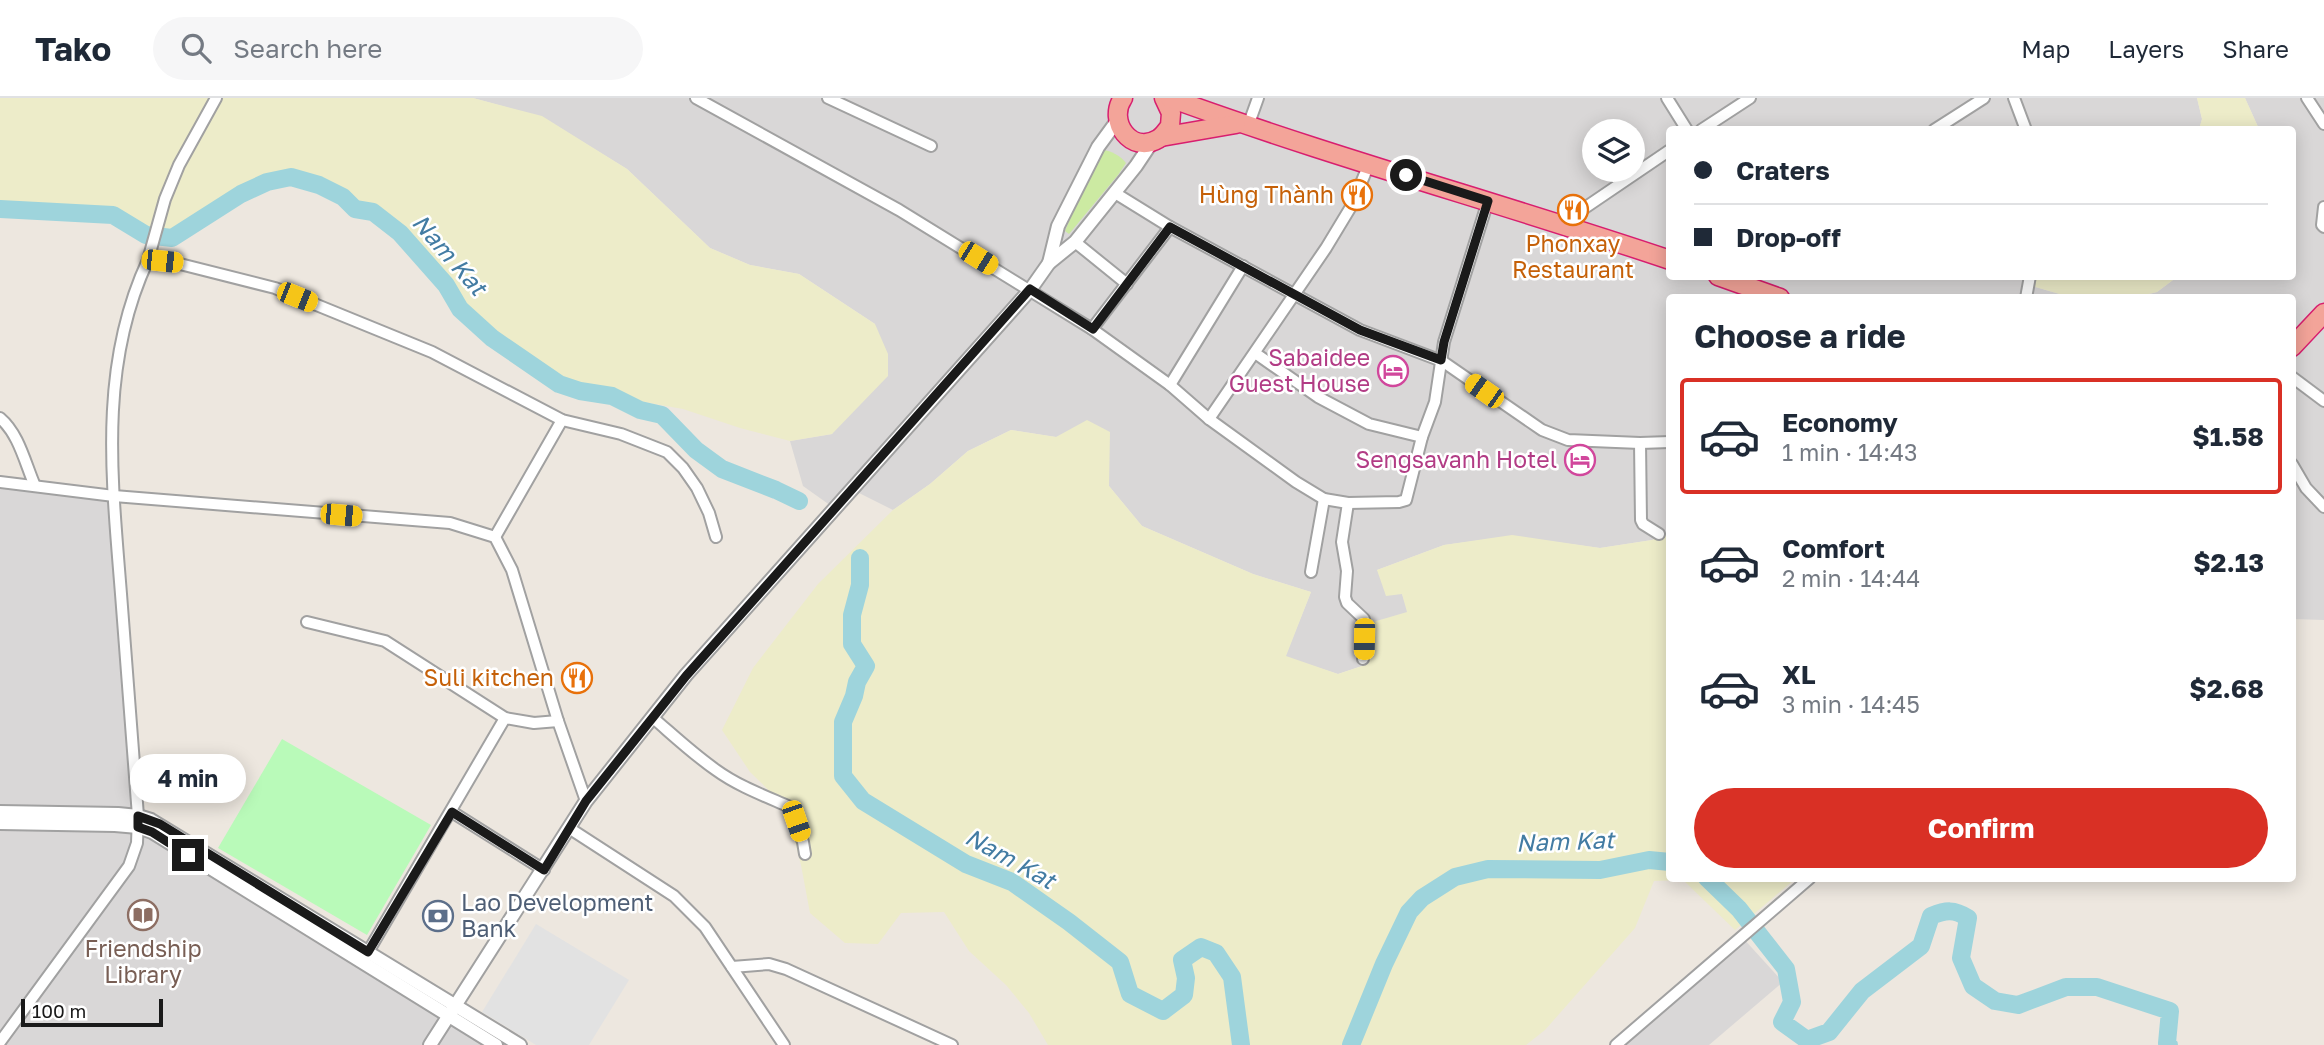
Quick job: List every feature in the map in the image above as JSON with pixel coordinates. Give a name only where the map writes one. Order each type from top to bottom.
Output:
[{"type":"highway","points":[[1156,139],[1170,127],[1170,108],[1164,98]]},
{"type":"highway","points":[[1170,98],[1666,259]]},
{"type":"highway","points":[[1119,99],[1117,121],[1122,133],[1133,141],[1244,124]]},
{"type":"highway","points":[[1729,280],[1769,294]]},
{"type":"highway","points":[[2296,343],[2324,313]]},
{"type":"street","points":[[0,1042],[129,866],[137,843],[138,821],[114,496],[112,408],[117,358],[135,289],[148,260],[164,200],[179,165],[216,98]]},
{"type":"street","points":[[696,98],[899,210],[1030,289],[1093,329],[1296,482],[1324,499],[1348,503],[1406,500],[1422,437],[1435,402],[1444,342],[1488,201]]},
{"type":"street","points":[[828,98],[931,146]]},
{"type":"street","points":[[1244,124],[1258,98]]},
{"type":"street","points":[[1667,98],[1684,126]]},
{"type":"street","points":[[1707,126],[1750,98]]},
{"type":"street","points":[[1940,126],[1984,98]]},
{"type":"street","points":[[2014,98],[2024,126]]},
{"type":"street","points":[[2306,98],[2324,124]]},
{"type":"street","points":[[1049,263],[1058,226],[1098,147],[1117,121]]},
{"type":"street","points":[[430,1045],[586,801],[652,717],[1030,289],[1049,263],[1075,242],[1156,139]]},
{"type":"street","points":[[1561,224],[1666,153]]},
{"type":"street","points":[[1209,419],[1326,248],[1352,205],[1369,164]]},
{"type":"street","points":[[1115,193],[1170,227],[1360,330],[1441,360],[1542,430],[1568,440],[1666,442]]},
{"type":"street","points":[[2324,207],[2324,227]]},
{"type":"street","points":[[1093,329],[1170,227]]},
{"type":"street","points":[[1075,242],[1127,284]]},
{"type":"street","points":[[148,260],[176,263],[275,288],[432,352],[562,420],[621,434],[667,452],[697,488],[709,513],[716,537]]},
{"type":"street","points":[[1170,385],[1243,266]]},
{"type":"street","points":[[1255,353],[1318,397],[1368,424],[1422,437]]},
{"type":"street","points":[[2296,380],[2324,401]]},
{"type":"street","points":[[0,418],[13,434],[34,486]]},
{"type":"street","points":[[495,537],[562,420]]},
{"type":"street","points":[[1640,443],[1641,520],[1659,534]]},
{"type":"street","points":[[2296,471],[2306,488],[2324,507]]},
{"type":"street","points":[[1,483],[114,496],[450,523],[495,537],[512,570],[558,721],[586,801]]},
{"type":"street","points":[[1311,572],[1324,499]]},
{"type":"street","points":[[1348,503],[1342,542],[1347,571],[1345,597],[1364,619],[1363,659]]},
{"type":"street","points":[[307,622],[386,641],[505,719],[534,723],[558,721]]},
{"type":"street","points":[[652,717],[718,771],[790,807],[805,854]]},
{"type":"street","points":[[368,952],[505,719]]},
{"type":"street","points":[[0,812],[160,824],[368,952],[496,1045]]},
{"type":"street","points":[[452,812],[544,870]]},
{"type":"street","points":[[0,823],[138,821],[152,832],[452,1011],[520,1045]]},
{"type":"street","points":[[569,828],[674,895],[705,926],[784,1045]]},
{"type":"street","points":[[1616,1045],[1805,882]]},
{"type":"street","points":[[732,967],[769,964],[786,969],[951,1045]]},
{"type":"shaded area","points":[[473,98],[2197,98],[2202,119],[2200,126],[1666,126],[1666,280],[2030,280],[2029,285],[2060,294],[1666,294],[1666,535],[1652,540],[1600,548],[1512,536],[1444,545],[1377,570],[1402,594],[1408,612],[1368,664],[1338,674],[1285,657],[1311,592],[1253,574],[1142,526],[1109,486],[1109,432],[1056,437],[1011,430],[968,451],[930,484],[893,510],[851,489],[834,508],[803,486],[790,441],[832,434],[875,324],[799,274],[750,265],[710,248],[627,169],[542,117]]},
{"type":"shaded area","points":[[2245,98],[2324,98],[2324,620],[2296,619],[2296,294],[2150,294],[2173,280],[2296,280],[2296,126],[2258,126]]},
{"type":"shaded area","points":[[0,482],[114,496],[138,816],[496,1045],[0,1045]]},
{"type":"shaded area","points":[[536,924],[629,980],[589,1045],[536,1045],[482,1012]]},
{"type":"shaded area","points":[[1742,937],[1783,982],[1709,1045],[1616,1045]]},
{"type":"green space","points":[[0,98],[473,98],[542,116],[627,169],[710,248],[750,265],[799,274],[875,324],[888,354],[888,376],[832,434],[790,441],[683,409],[577,390],[559,384],[492,338],[460,309],[446,285],[400,233],[373,212],[355,209],[343,197],[319,185],[291,177],[267,182],[241,194],[172,238],[146,235],[113,215],[3,209],[0,213]]},
{"type":"green space","points":[[2197,98],[2245,98],[2258,126],[2200,126],[2202,119]]},
{"type":"green space","points":[[1102,150],[1115,154],[1126,163],[1069,234],[1065,231],[1097,154]]},
{"type":"green space","points":[[2030,280],[2173,280],[2157,292],[2148,294],[2060,294],[2029,285]]},
{"type":"green space","points":[[1087,420],[1110,432],[1109,486],[1142,526],[1253,574],[1311,592],[1286,656],[1338,674],[1368,664],[1373,622],[1407,612],[1402,594],[1386,596],[1377,570],[1444,545],[1512,535],[1600,548],[1652,540],[1666,535],[1666,881],[1654,881],[1635,928],[1545,1030],[1526,1045],[1048,1045],[1029,1013],[1006,985],[969,951],[944,912],[901,913],[878,944],[845,943],[810,913],[786,807],[750,772],[722,730],[753,668],[818,584],[893,510],[930,484],[968,451],[1011,430],[1056,437]]},
{"type":"green space","points":[[282,739],[431,825],[367,935],[218,848]]},
{"type":"green space","points":[[1685,882],[1791,882],[1735,930]]},
{"type":"waterway","name":"Nam Kat","points":[[0,209],[113,215],[146,235],[172,238],[241,194],[267,182],[291,177],[319,185],[343,197],[355,209],[373,212],[400,233],[446,285],[460,309],[492,338],[559,384],[580,391],[612,396],[640,410],[662,415],[696,450],[722,469],[799,501]]},
{"type":"waterway","name":"Nam Kat","points":[[860,558],[860,585],[852,615],[852,644],[866,666],[857,682],[843,722],[843,776],[863,801],[966,864],[1012,882],[1069,922],[1120,962],[1130,994],[1163,1011],[1184,995],[1186,978],[1182,960],[1201,947],[1216,953],[1232,977],[1241,1045]]},
{"type":"waterway","name":"Nam Kat","points":[[1351,1045],[1384,964],[1409,912],[1422,898],[1455,877],[1488,869],[1600,870],[1649,860],[1666,862]]},
{"type":"waterway","name":"Nam Kat","points":[[1711,882],[1739,909],[1786,969],[1792,1002],[1782,1022],[1807,1040],[1829,1032],[1862,991],[1921,946],[1931,916],[1950,911],[1968,918],[1961,958],[1973,986],[1995,1001],[2018,1005],[2066,987],[2097,987],[2170,1011],[2169,1045]]},
{"type":"place","name":"Hùng Thành","points":[[1357,195]]},
{"type":"place","name":"Phonxay Restaurant","points":[[1573,210]]},
{"type":"place","name":"Sabaidee Guest House","points":[[1393,371]]},
{"type":"place","name":"Sengsavanh Hotel","points":[[1580,460]]},
{"type":"place","name":"Suli kitchen","points":[[577,678]]},
{"type":"place","name":"Friendship Library","points":[[143,915]]},
{"type":"place","name":"Lao Development Bank","points":[[438,916]]},
{"type":"route","points":[[188,855],[152,832],[138,827],[138,816],[160,824],[368,952],[452,812],[544,870],[586,801],[686,676],[1030,289],[1093,329],[1170,227],[1360,330],[1441,360],[1444,342],[1488,201],[1406,175]]}]
